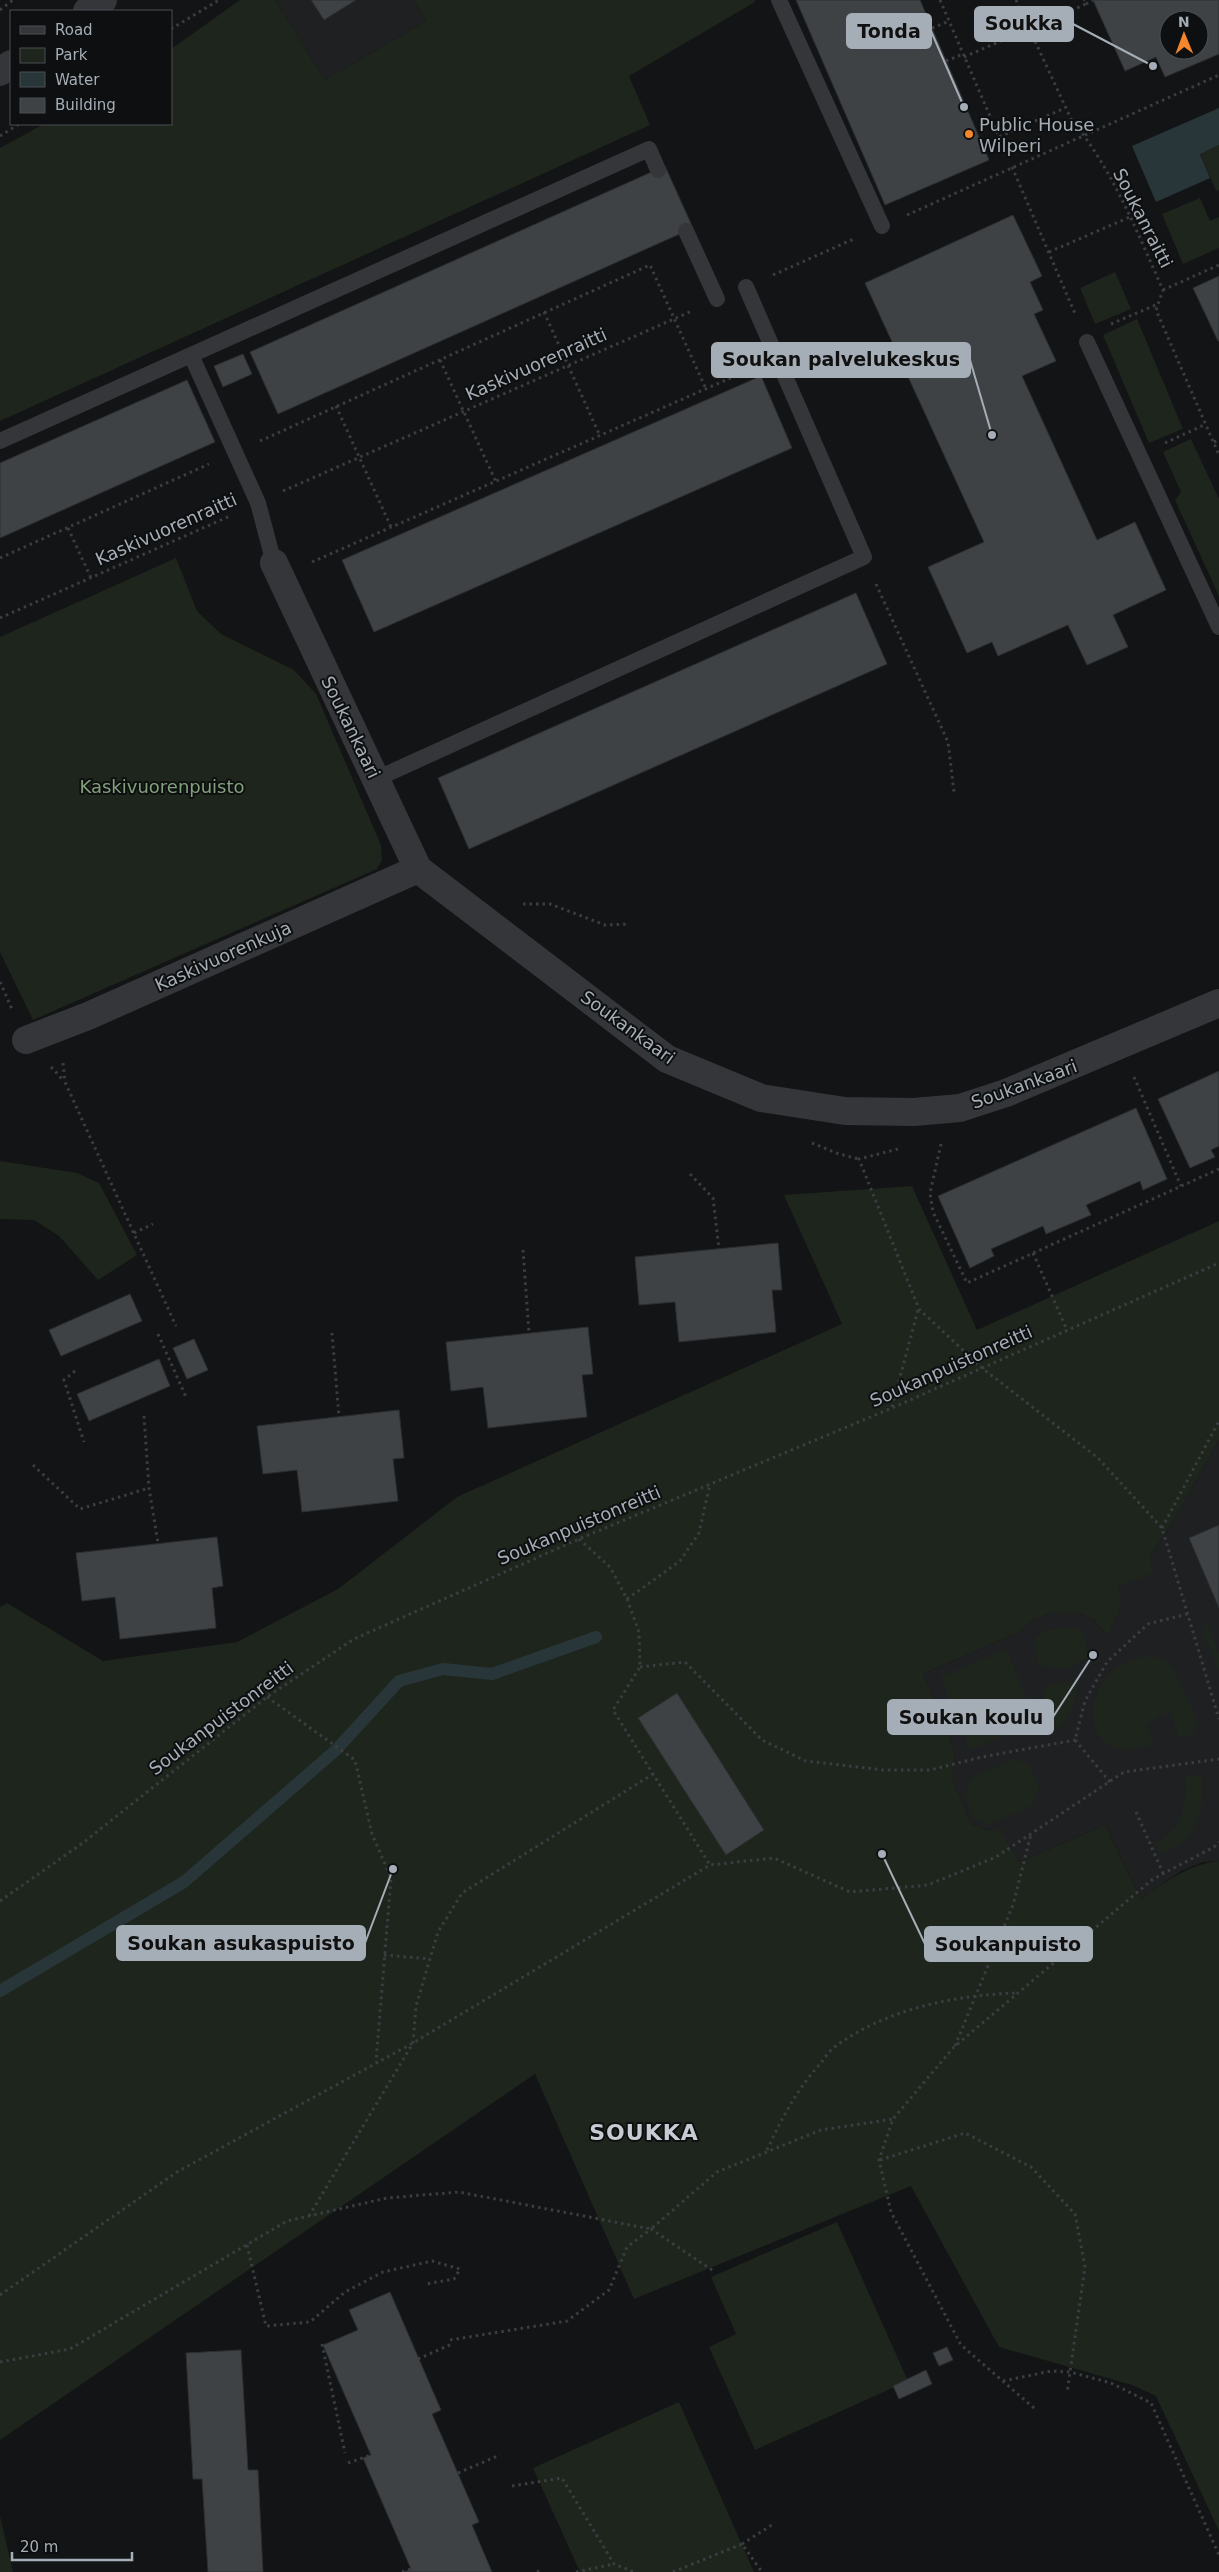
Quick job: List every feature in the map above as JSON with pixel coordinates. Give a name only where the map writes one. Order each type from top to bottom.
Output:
[{"type":"street","points":[[88,10],[103,0]]},
{"type":"street","name":"Soukankaari","points":[[274,563],[418,869],[667,1059],[761,1098],[845,1111],[914,1112],[960,1108],[1006,1093],[1067,1069],[1219,1004]]},
{"type":"street","name":"Kaskivuorenkuja","points":[[26,1040],[88,1016],[418,869]]},
{"type":"lane","points":[[779,0],[882,226]]},
{"type":"lane","points":[[0,441],[649,149],[658,170]]},
{"type":"lane","points":[[686,231],[718,299]]},
{"type":"lane","points":[[376,779],[864,556],[746,287]]},
{"type":"lane","points":[[1086,339],[1219,626]]},
{"type":"lane","points":[[191,355],[258,503],[274,563]]},
{"type":"path","points":[[0,10],[13,0]]},
{"type":"path","points":[[172,28],[218,0]]},
{"type":"path","points":[[940,0],[999,137],[1065,108]]},
{"type":"path","name":"Soukanraitti","points":[[1016,0],[1070,119],[1084,135],[1130,217],[1163,290],[1156,310],[1219,455]]},
{"type":"path","points":[[946,61],[1029,29],[1093,0]]},
{"type":"path","points":[[932,28],[949,21]]},
{"type":"path","points":[[746,287],[1219,75]]},
{"type":"path","points":[[0,136],[17,125]]},
{"type":"path","points":[[1012,167],[1086,339],[1159,304]]},
{"type":"path","points":[[1049,252],[1130,217]]},
{"type":"path","points":[[0,558],[650,264],[706,389]]},
{"type":"path","points":[[1163,290],[1219,265]]},
{"type":"path","name":"Kaskivuorenraitti","points":[[285,501],[281,492],[718,299]]},
{"type":"path","points":[[544,312],[600,436]]},
{"type":"path","points":[[312,562],[777,358]]},
{"type":"path","points":[[440,360],[496,482]]},
{"type":"path","points":[[336,406],[391,527]]},
{"type":"path","points":[[1162,444],[1206,424]]},
{"type":"path","points":[[1214,442],[1219,440]]},
{"type":"path","name":"Kaskivuorenraitti","points":[[0,618],[258,503]]},
{"type":"path","points":[[68,528],[91,578]]},
{"type":"path","points":[[308,553],[316,571]]},
{"type":"path","points":[[864,556],[948,742],[954,792]]},
{"type":"path","points":[[515,904],[550,904],[604,925],[630,924]]},
{"type":"path","points":[[1130,1070],[1181,1186]]},
{"type":"path","points":[[72,1097],[176,1326]]},
{"type":"path","points":[[942,1141],[930,1193],[934,1212],[967,1283],[1219,1169]]},
{"type":"path","points":[[808,1142],[839,1154],[859,1159],[906,1147]]},
{"type":"path","points":[[859,1159],[918,1309],[982,1368],[1098,1458],[1162,1528],[1219,1719]]},
{"type":"path","points":[[690,1174],[713,1198],[719,1249]]},
{"type":"path","points":[[134,1233],[153,1224]]},
{"type":"path","points":[[523,1250],[529,1333]]},
{"type":"path","points":[[1033,1253],[1067,1330]]},
{"type":"path","name":"Soukanpuistonreitti","points":[[0,1901],[84,1842],[267,1697],[354,1639],[579,1539],[892,1408],[1219,1263]]},
{"type":"path","points":[[892,1408],[918,1309]]},
{"type":"path","points":[[158,1334],[186,1397]]},
{"type":"path","points":[[332,1334],[339,1417]]},
{"type":"path","points":[[75,1371],[64,1380],[84,1442]]},
{"type":"path","points":[[144,1416],[149,1488],[158,1544]]},
{"type":"path","points":[[1162,1528],[1219,1421]]},
{"type":"path","points":[[33,1465],[80,1509],[149,1488]]},
{"type":"path","points":[[627,1599],[680,1561],[699,1533],[710,1484]]},
{"type":"path","points":[[579,1539],[610,1567],[627,1599],[639,1632],[640,1667],[613,1710],[710,1865]]},
{"type":"path","points":[[1075,1740],[1085,1701],[1107,1662],[1148,1624],[1187,1614]]},
{"type":"path","points":[[640,1667],[685,1662],[762,1740],[806,1761],[883,1770],[930,1770],[982,1757],[1075,1740]]},
{"type":"path","points":[[267,1697],[355,1760],[372,1834],[391,1878],[376,2062]]},
{"type":"path","points":[[1075,1740],[1110,1782]]},
{"type":"path","points":[[0,2295],[176,2172],[413,2043],[710,1865],[774,1858],[850,1892],[928,1885],[996,1857],[1124,1772],[1219,1759]]},
{"type":"path","points":[[308,2216],[413,2043],[416,2006],[438,1932],[462,1893],[653,1774]]},
{"type":"path","points":[[1136,1812],[1163,1873]]},
{"type":"path","points":[[954,2047],[1014,1905],[1030,1834]]},
{"type":"path","points":[[1034,2408],[961,2345],[891,2212],[880,2160],[893,2119],[954,2047],[1154,1878],[1214,1847],[1219,1842]]},
{"type":"path","points":[[384,1955],[430,1959]]},
{"type":"path","points":[[767,2150],[786,2109],[807,2078],[835,2046],[872,2026],[916,2008],[976,1994],[1018,1993]]},
{"type":"path","points":[[418,2359],[451,2342],[567,2321],[609,2290],[627,2247],[651,2229],[717,2172],[767,2150],[821,2130],[893,2119]]},
{"type":"path","points":[[880,2160],[965,2134],[1031,2167],[1076,2214],[1085,2267],[1067,2393]]},
{"type":"path","points":[[0,2362],[70,2349],[287,2221],[387,2198],[459,2192],[545,2208],[611,2223],[651,2229],[715,2272]]},
{"type":"path","points":[[247,2245],[266,2326],[310,2322],[345,2292],[383,2272],[432,2261],[460,2269],[454,2279],[426,2284]]},
{"type":"path","points":[[322,2344],[345,2453]]},
{"type":"path","points":[[1003,2381],[1051,2371],[1070,2372],[1111,2383],[1151,2403],[1219,2555]]},
{"type":"path","points":[[348,2463],[371,2455]]},
{"type":"path","points":[[458,2473],[500,2455]]},
{"type":"path","points":[[512,2486],[562,2478],[614,2564]]},
{"type":"path","points":[[673,2572],[742,2544],[775,2523]]},
{"type":"path","points":[[742,2544],[762,2572]]},
{"type":"path","points":[[576,2572],[614,2564],[634,2572]]},
{"type":"path","points":[[402,2572],[411,2569]]},
{"type":"path","points":[[537,2572],[541,2570]]},
{"type":"shaded area","points":[[275,0],[414,0],[426,21],[325,80]]},
{"type":"shaded area","points":[[1219,1440],[1219,1861],[1203,1862],[1181,1871],[1141,1899],[1105,1825],[1019,1862],[991,1831],[971,1824],[953,1780],[955,1752],[923,1674],[1017,1633],[1035,1619],[1052,1613],[1079,1613],[1094,1620],[1107,1636],[1117,1587],[1149,1558],[1175,1518]]},
{"type":"green space","points":[[240,0],[275,0],[325,80],[426,21],[414,0],[754,0],[755,2],[629,76],[650,125],[0,421],[0,148],[42,125],[172,125],[172,48]]},
{"type":"green space","points":[[1219,145],[1219,190],[1216,191],[1200,153]]},
{"type":"green space","points":[[1200,198],[1210,221],[1219,217],[1219,248],[1183,264],[1162,214]]},
{"type":"green space","points":[[1115,272],[1131,309],[1095,324],[1080,288]]},
{"type":"green space","points":[[1137,319],[1183,429],[1149,443],[1103,335]]},
{"type":"green space","points":[[1191,439],[1219,499],[1219,596],[1175,500],[1181,492],[1163,452]]},
{"type":"green space","name":"Kaskivuorenpuisto","points":[[176,558],[197,611],[221,634],[294,670],[316,694],[381,845],[382,860],[377,869],[33,1020],[0,952],[0,637]]},
{"type":"green space","points":[[0,1161],[77,1173],[99,1183],[137,1255],[98,1280],[59,1236],[34,1220],[0,1219]]},
{"type":"green space","points":[[912,1186],[977,1330],[1219,1221],[1219,1440],[1175,1518],[1149,1558],[1154,1573],[1117,1587],[1122,1603],[1107,1636],[1094,1620],[1079,1613],[1052,1613],[1035,1619],[1017,1633],[923,1674],[955,1752],[953,1780],[971,1824],[991,1831],[999,1829],[1019,1862],[1105,1825],[1141,1899],[1168,1880],[1187,1870],[1219,1861],[1219,2531],[1156,2396],[1132,2385],[999,2347],[911,2186],[634,2299],[535,2074],[0,2440],[0,1607],[7,1603],[103,1661],[237,1642],[338,1589],[457,1497],[842,1324],[784,1195]]},
{"type":"green space","points":[[1207,1625],[1219,1652],[1219,1670],[1203,1635],[1204,1626]]},
{"type":"green space","points":[[1072,1627],[1084,1633],[1088,1657],[1064,1668],[1052,1668],[1038,1664],[1034,1639],[1047,1630]]},
{"type":"green space","points":[[1006,1649],[1037,1722],[970,1750],[940,1677]]},
{"type":"green space","points":[[1141,1657],[1159,1658],[1170,1664],[1197,1720],[1197,1726],[1193,1734],[1180,1738],[1169,1712],[1146,1724],[1155,1744],[1132,1749],[1116,1748],[1105,1742],[1098,1733],[1094,1722],[1093,1709],[1096,1696],[1110,1673],[1124,1664]]},
{"type":"green space","points":[[1065,1681],[1080,1682],[1069,1715],[1061,1726],[1056,1729],[1047,1716],[1042,1688]]},
{"type":"green space","points":[[1013,1759],[1030,1765],[1039,1786],[1033,1805],[990,1825],[974,1819],[965,1798],[970,1779]]},
{"type":"green space","points":[[1202,1774],[1202,1800],[1195,1826],[1182,1843],[1160,1854],[1154,1844],[1171,1832],[1181,1816],[1186,1787],[1185,1776]]},
{"type":"green space","points":[[837,2222],[908,2381],[755,2450],[709,2347],[736,2334],[711,2277]]},
{"type":"green space","points":[[679,2402],[754,2572],[580,2572],[533,2468]]},
{"type":"green space","points":[[0,2516],[13,2572],[0,2572]]},
{"type":"water","points":[[1219,108],[1219,145],[1200,154],[1210,178],[1156,202],[1132,146]]},
{"type":"building","points":[[311,0],[356,0],[324,20]]},
{"type":"building","points":[[796,0],[920,0],[989,160],[885,205]]},
{"type":"building","points":[[1093,0],[1219,0],[1219,54],[1209,58],[1209,10],[1159,10],[1159,60],[1205,60],[1165,77],[1156,57],[1125,71]]},
{"type":"building","points":[[665,166],[693,228],[278,414],[250,352]]},
{"type":"building","points":[[1013,215],[1042,276],[1030,282],[1043,310],[1034,314],[1056,361],[1022,376],[1097,540],[1135,522],[1166,590],[1113,615],[1128,647],[1087,665],[1068,625],[998,656],[992,642],[967,653],[928,567],[984,542],[865,283]]},
{"type":"building","points":[[1219,276],[1219,341],[1218,341],[1193,288]]},
{"type":"building","points":[[243,354],[252,374],[223,387],[214,366]]},
{"type":"building","points":[[761,376],[792,448],[374,632],[342,560]]},
{"type":"building","points":[[187,380],[215,442],[0,538],[0,463]]},
{"type":"building","points":[[856,593],[887,664],[469,849],[438,778]]},
{"type":"building","points":[[1219,1071],[1219,1146],[1211,1150],[1215,1157],[1190,1168],[1158,1099]]},
{"type":"building","points":[[1136,1108],[1167,1179],[1143,1190],[1140,1181],[1086,1205],[1091,1215],[1046,1234],[1043,1226],[991,1249],[994,1256],[970,1268],[938,1196]]},
{"type":"building","points":[[778,1243],[782,1290],[772,1290],[776,1332],[679,1342],[675,1302],[639,1305],[635,1257]]},
{"type":"building","points":[[130,1294],[142,1321],[61,1356],[49,1330]]},
{"type":"building","points":[[588,1327],[593,1374],[582,1375],[587,1417],[488,1428],[483,1387],[451,1391],[446,1342]]},
{"type":"building","points":[[194,1339],[208,1370],[187,1379],[173,1348]]},
{"type":"building","points":[[159,1359],[170,1386],[89,1421],[77,1394]]},
{"type":"building","points":[[399,1410],[404,1458],[393,1459],[398,1501],[302,1512],[297,1470],[263,1474],[257,1426]]},
{"type":"building","points":[[1219,1525],[1219,1608],[1189,1538]]},
{"type":"building","points":[[217,1537],[223,1586],[212,1588],[216,1628],[120,1639],[115,1597],[82,1601],[76,1553]]},
{"type":"building","points":[[677,1693],[764,1830],[726,1855],[638,1718]]},
{"type":"building","points":[[390,2292],[441,2410],[432,2414],[479,2522],[472,2525],[492,2572],[404,2572],[411,2569],[363,2458],[371,2455],[323,2345],[358,2330],[349,2310]]},
{"type":"building","points":[[947,2347],[953,2360],[939,2366],[933,2353]]},
{"type":"building","points":[[241,2350],[248,2470],[258,2470],[263,2572],[208,2572],[202,2479],[193,2479],[186,2353]]},
{"type":"building","points":[[926,2370],[932,2384],[899,2399],[893,2386]]},
{"type":"waterway","points":[[0,1991],[184,1882],[336,1750],[399,1681],[443,1669],[492,1674],[596,1637]]},
{"type":"place","name":"Soukka","points":[[1153,66]]},
{"type":"place","name":"Tonda","points":[[964,107]]},
{"type":"place","name":"Public House Wilperi","points":[[969,134]]},
{"type":"place","name":"Soukan palvelukeskus","points":[[992,435]]},
{"type":"place","name":"Soukan koulu","points":[[1093,1655]]},
{"type":"place","name":"Soukanpuisto","points":[[882,1854]]},
{"type":"place","name":"Soukan asukaspuisto","points":[[393,1869]]},
{"type":"district","name":"SOUKKA","points":[[644,2132]]}]
